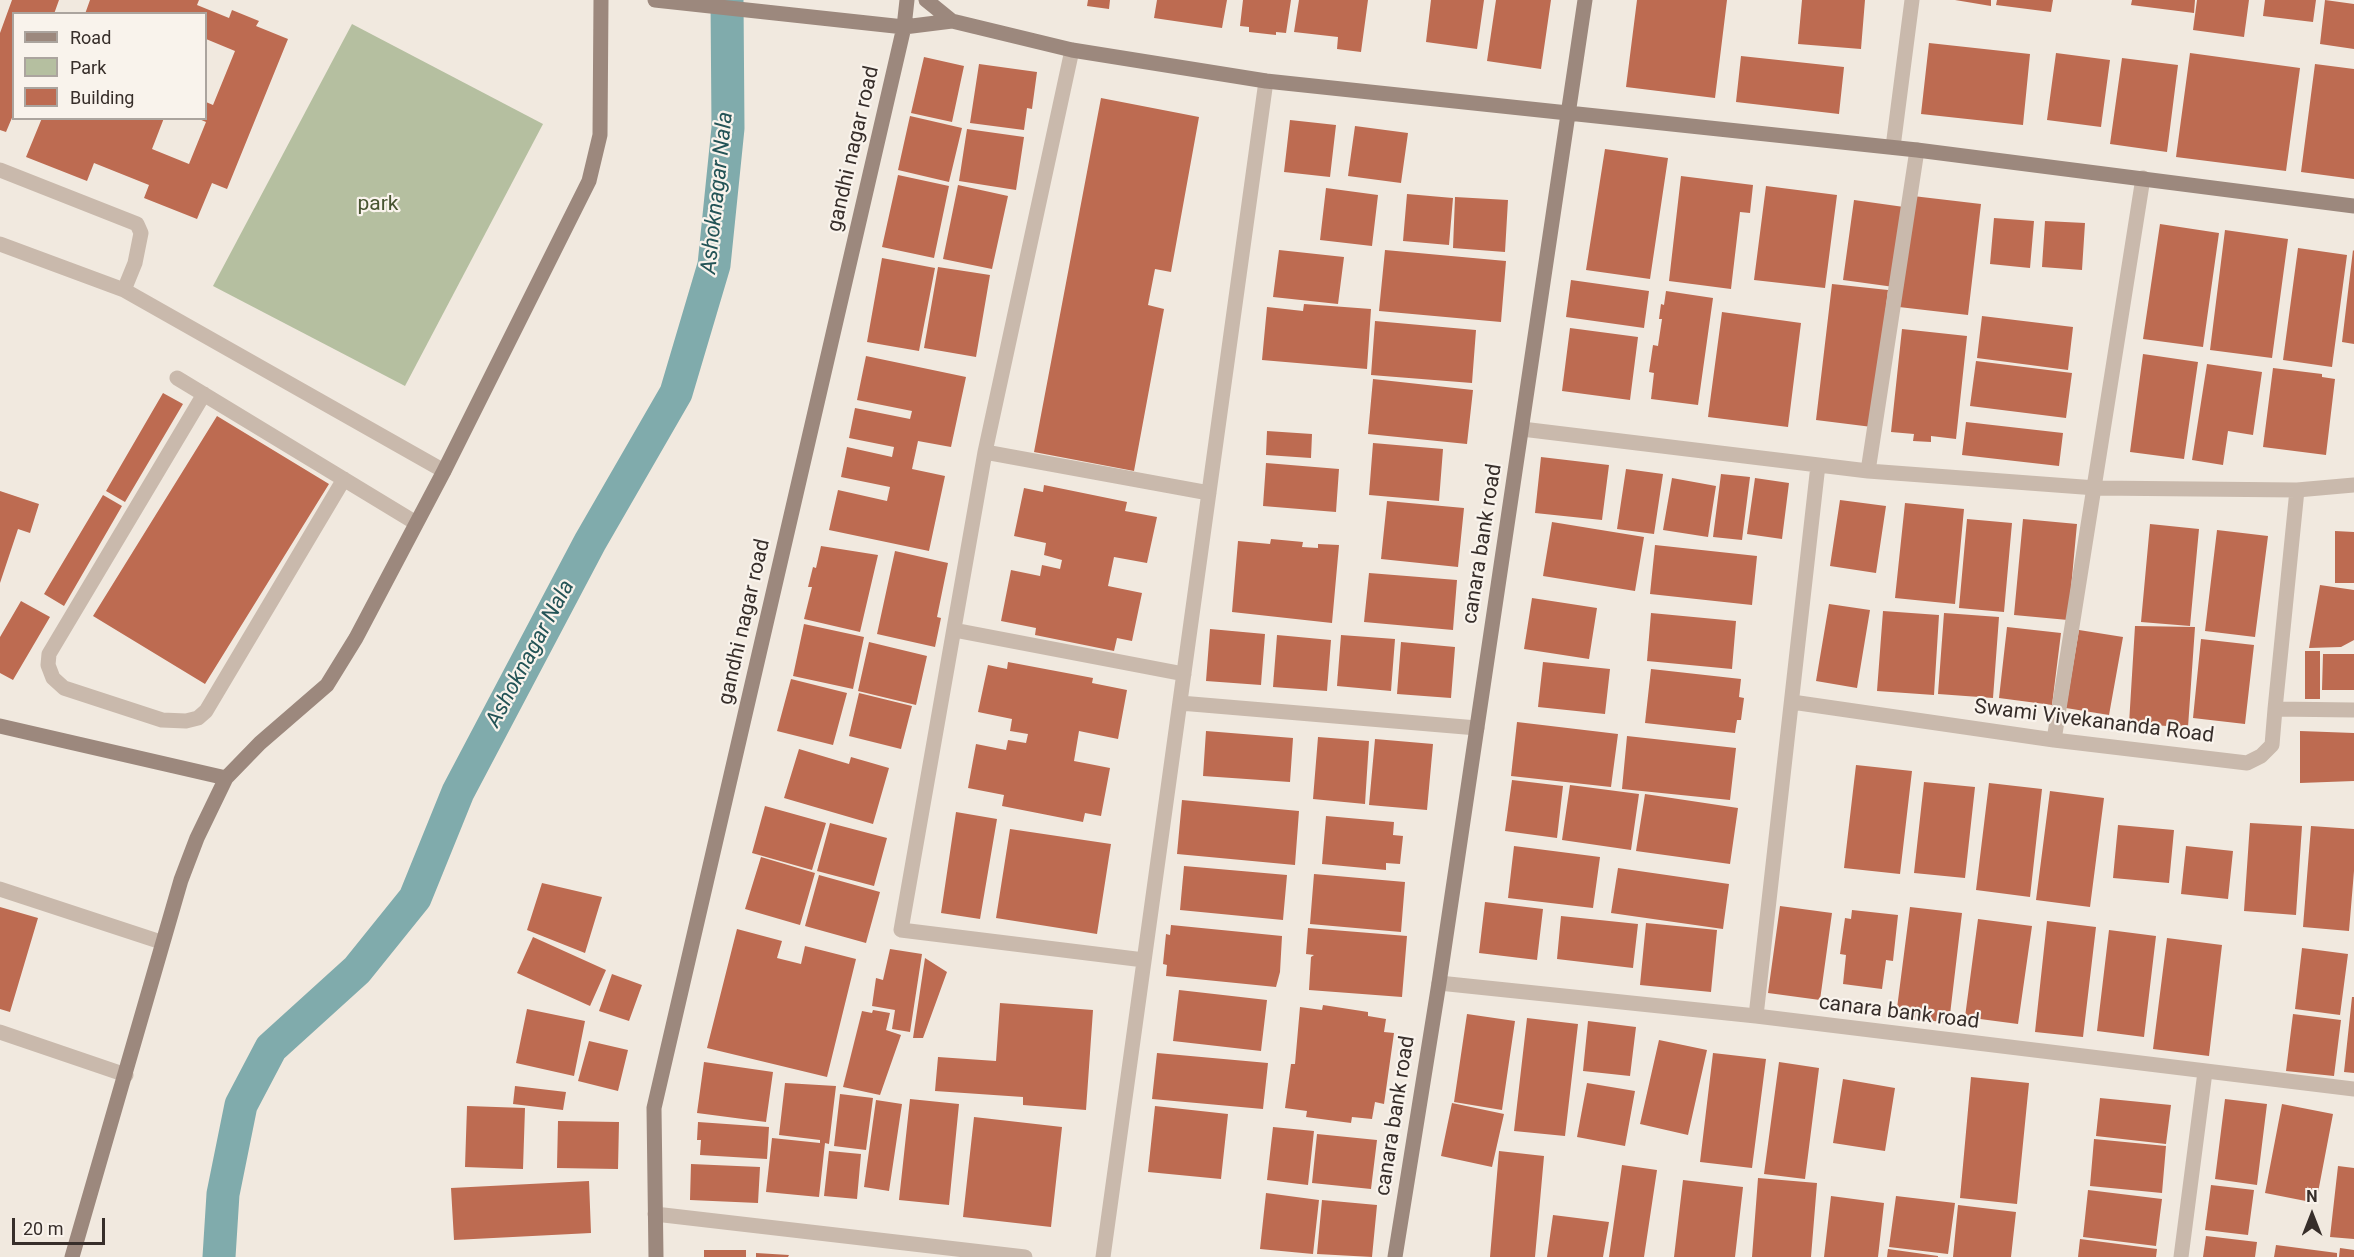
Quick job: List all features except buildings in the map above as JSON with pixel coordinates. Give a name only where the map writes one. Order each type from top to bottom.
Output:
[{"type":"street","points":[[72,1257],[126,1075],[161,942],[197,838],[226,778],[260,743],[327,685],[356,638],[444,471],[589,181],[600,135],[600,0]]},
{"type":"street","points":[[655,0],[904,27],[952,21],[1072,50],[1266,81],[1893,147],[2354,206]]},
{"type":"street","name":"gandhi nagar road","points":[[656,1257],[654,1108],[904,27],[907,0]]},
{"type":"street","points":[[926,0],[952,21]]},
{"type":"street","name":"canara bank road","points":[[1395,1257],[1439,983],[1585,0]]},
{"type":"street","points":[[1893,147],[1912,0]]},
{"type":"street","points":[[1072,50],[985,452],[901,930],[1144,960]]},
{"type":"street","points":[[1103,1257],[1266,81]]},
{"type":"street","points":[[1868,471],[1917,150]]},
{"type":"street","points":[[0,170],[137,224],[141,233],[135,264],[124,290]]},
{"type":"street","points":[[2054,740],[2096,488],[2143,178]]},
{"type":"street","points":[[0,244],[124,290],[444,471]]},
{"type":"street","points":[[177,378],[416,523]]},
{"type":"street","points":[[204,394],[49,654],[48,665],[53,678],[64,688],[162,720],[186,721],[198,718],[206,711],[344,479]]},
{"type":"street","points":[[1522,429],[1868,471],[2096,488],[2297,490],[2354,485]]},
{"type":"street","points":[[985,452],[1209,493]]},
{"type":"street","points":[[1756,1016],[1818,465]]},
{"type":"street","name":"Swami Vivekananda Road","points":[[1791,702],[2054,740],[2247,763],[2261,756],[2272,745],[2297,490]]},
{"type":"street","points":[[954,630],[1184,674]]},
{"type":"street","points":[[1180,703],[1477,728]]},
{"type":"street","points":[[2275,709],[2354,710]]},
{"type":"street","points":[[0,726],[226,778]]},
{"type":"street","points":[[0,889],[161,942]]},
{"type":"street","name":"canara bank road","points":[[1439,983],[1756,1016],[2354,1089]]},
{"type":"street","points":[[0,1032],[126,1075]]},
{"type":"street","points":[[2181,1257],[2205,1072]]},
{"type":"street","points":[[655,1214],[1025,1257]]},
{"type":"green space","name":"park","points":[[352,24],[543,124],[405,386],[213,286]]},
{"type":"waterway","name":"Ashoknagar Nala","points":[[219,1257],[223,1194],[241,1105],[271,1048],[357,970],[415,898],[458,792],[590,542],[676,393],[714,265],[728,128],[727,0]]}]
